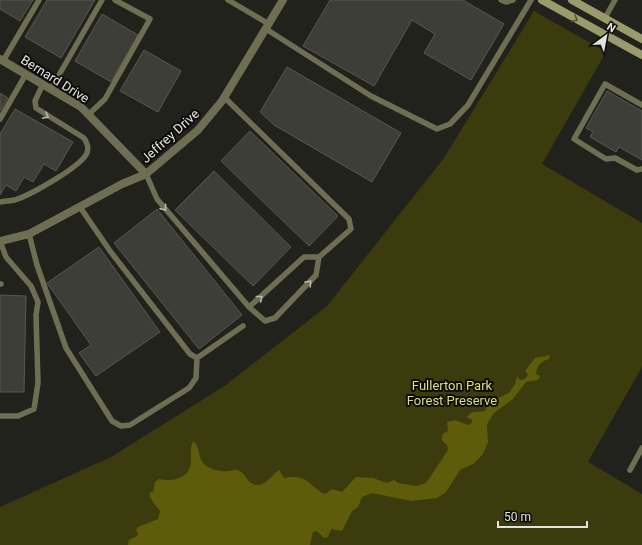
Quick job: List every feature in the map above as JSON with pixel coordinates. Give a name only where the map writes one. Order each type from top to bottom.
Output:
[{"type":"street","name":"Jeffrey Drive","points":[[0,241],[29,234],[146,174],[198,130],[224,97],[283,0]]},
{"type":"street","points":[[542,0],[642,56]]},
{"type":"street","points":[[572,0],[642,39]]},
{"type":"street","name":"Bernard Drive","points":[[1,60],[81,107],[146,174]]},
{"type":"lane","points":[[1,60],[38,0]]},
{"type":"lane","points":[[51,89],[102,0]]},
{"type":"lane","points":[[88,114],[105,99],[150,19],[115,0]]},
{"type":"lane","points":[[228,0],[371,96],[437,129],[450,124],[468,104],[531,0]]},
{"type":"lane","points":[[501,0],[506,2],[513,0]]},
{"type":"lane","points":[[605,18],[615,0]]},
{"type":"lane","points":[[0,119],[26,74]]},
{"type":"lane","points":[[0,202],[16,200],[39,189],[79,163],[85,156],[88,145],[80,135],[36,108],[35,101],[43,84]]},
{"type":"lane","points":[[642,106],[605,84],[574,139],[606,159],[615,158],[637,170],[642,169]]},
{"type":"lane","points":[[146,174],[157,199],[249,307],[265,321],[275,318],[316,275],[319,257],[351,229],[349,219],[224,97]]},
{"type":"lane","points":[[80,207],[110,251],[169,328],[190,354],[197,358]]},
{"type":"lane","points":[[29,234],[37,265],[66,348],[112,421],[121,426],[130,425],[189,388],[196,378],[197,358]]},
{"type":"lane","points":[[0,241],[6,257],[32,286],[38,302],[36,315],[38,383],[34,409],[18,416],[0,416]]},
{"type":"lane","points":[[249,307],[304,257],[319,257]]},
{"type":"lane","points":[[197,358],[243,326]]},
{"type":"lane","points":[[630,470],[642,448]]},
{"type":"green space","name":"Fullerton Park Forest Preserve","points":[[534,11],[606,52],[542,164],[642,223],[642,367],[588,462],[642,494],[642,545],[0,545],[0,507],[111,457],[226,385],[327,306],[444,158]]},
{"type":"shaded area","points":[[550,355],[549,359],[540,364],[537,369],[536,374],[540,376],[538,380],[526,382],[513,399],[494,413],[487,424],[488,442],[483,454],[473,464],[460,470],[446,492],[437,498],[411,501],[372,493],[362,497],[358,507],[352,511],[342,531],[331,529],[328,537],[324,538],[317,531],[313,532],[310,545],[128,545],[129,540],[137,536],[138,534],[136,530],[138,527],[158,519],[160,511],[150,495],[150,492],[153,492],[155,482],[159,479],[176,479],[188,471],[193,441],[197,446],[201,459],[207,467],[219,471],[237,470],[255,485],[265,483],[279,470],[284,478],[299,477],[308,481],[319,491],[325,494],[332,489],[342,492],[356,477],[373,478],[387,483],[394,480],[398,483],[417,486],[426,483],[448,450],[447,445],[442,439],[443,434],[448,431],[447,422],[455,420],[468,425],[472,423],[472,420],[467,417],[471,413],[485,411],[488,403],[509,393],[515,384],[517,376],[520,380],[525,379],[528,375],[525,371],[535,358]]},
{"type":"building","points":[[0,0],[33,0],[20,21],[0,9]]},
{"type":"building","points":[[47,0],[95,0],[61,58],[25,37]]},
{"type":"building","points":[[330,0],[463,0],[504,24],[471,80],[424,53],[435,34],[412,20],[374,86],[303,46]]},
{"type":"building","points":[[102,14],[138,35],[111,82],[75,61]]},
{"type":"building","points":[[144,50],[181,71],[158,112],[120,91]]},
{"type":"building","points":[[287,67],[401,133],[372,182],[274,125],[260,112]]},
{"type":"building","points":[[607,91],[642,111],[642,160],[619,147],[616,152],[590,137],[593,132],[586,128]]},
{"type":"building","points":[[0,93],[8,98],[0,111]]},
{"type":"building","points":[[15,109],[73,142],[56,171],[44,164],[33,182],[24,177],[16,191],[6,185],[0,195],[0,134]]},
{"type":"building","points":[[250,131],[338,216],[309,246],[221,161]]},
{"type":"building","points":[[214,171],[291,247],[253,286],[175,210]]},
{"type":"building","points":[[157,209],[242,315],[199,349],[114,243]]},
{"type":"building","points":[[99,247],[160,332],[96,376],[79,353],[91,345],[47,283]]},
{"type":"building","points":[[0,295],[26,296],[24,392],[0,392]]}]
